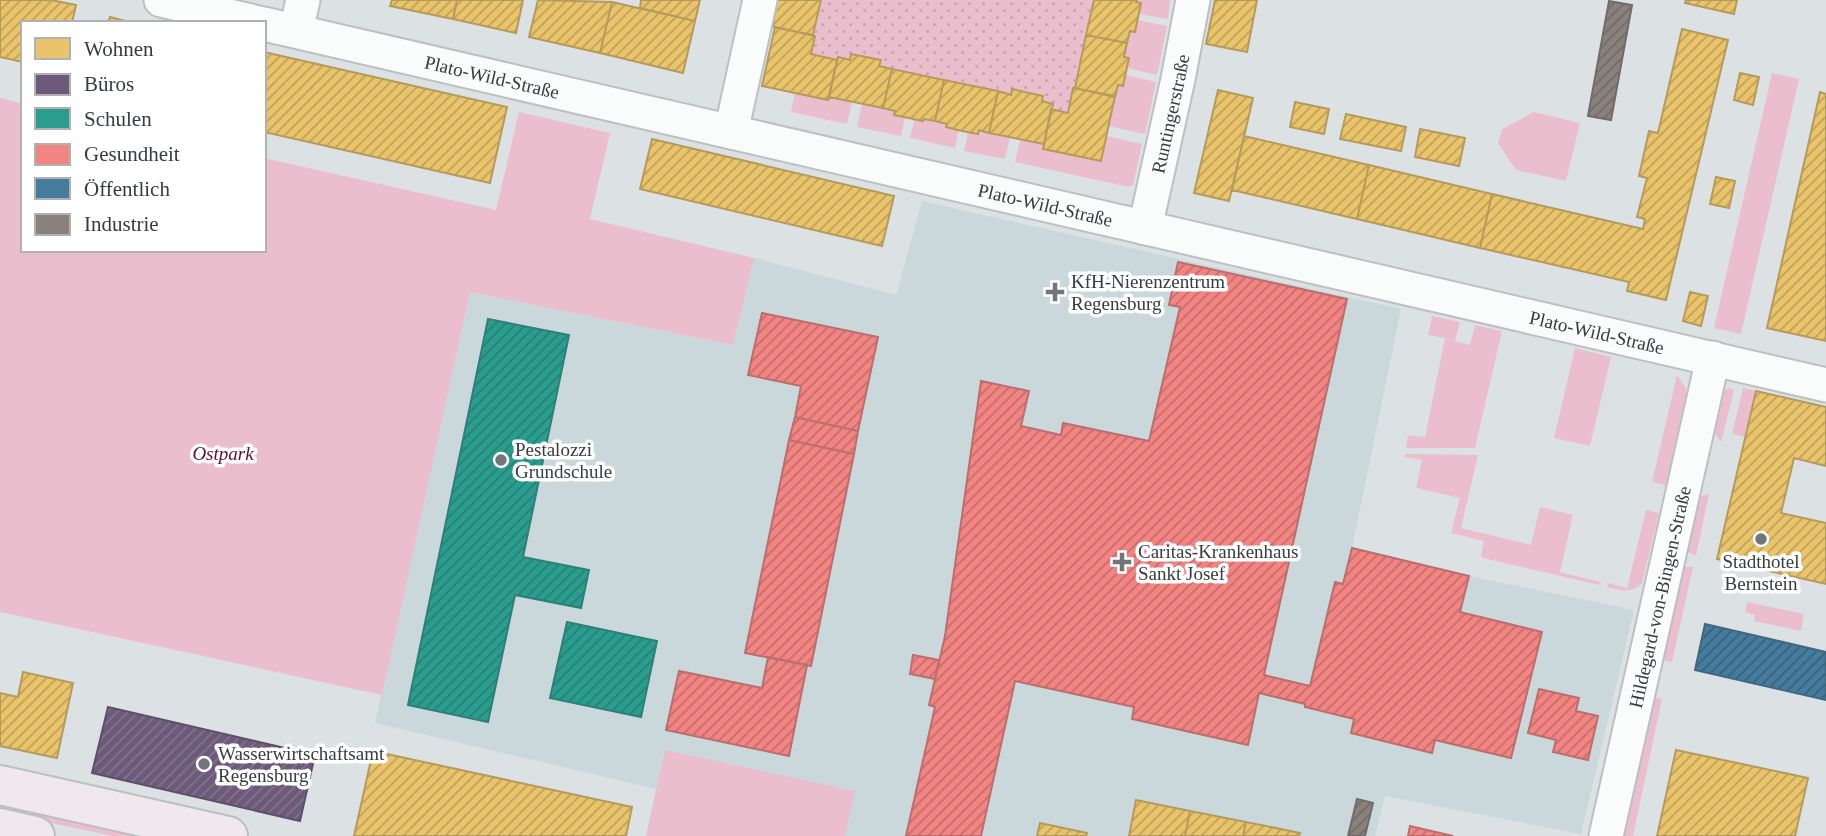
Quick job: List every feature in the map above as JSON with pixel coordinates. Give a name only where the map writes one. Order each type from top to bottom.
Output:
[{"type":"main road","points":[[0,785],[228,836]]},
{"type":"main road","points":[[0,828],[36,836]]},
{"type":"street","name":"Plato-Wild-Straße","points":[[161,0],[281,19],[731,132],[1826,385]]},
{"type":"street","points":[[731,132],[760,0]]},
{"type":"street","name":"Runtingerstraße","points":[[1144,228],[1193,0]]},
{"type":"street","name":"Hildegard-von-Bingen-Straße","points":[[1606,836],[1713,358]]},
{"type":"shaded area","points":[[922,201],[1401,309],[1352,548],[1469,576],[1634,610],[1581,834],[1385,796],[1375,836],[646,836],[656,789],[375,723],[470,292],[733,345],[754,258],[896,295]]},
{"type":"green space","points":[[821,0],[1094,0],[1068,113],[1051,109],[1042,101],[1043,96],[1013,89],[1011,95],[879,66],[880,60],[851,54],[850,60],[838,57],[837,60],[811,54]]},
{"type":"green space","points":[[1137,0],[1170,0],[1168,19],[1138,14],[1141,3]]},
{"type":"green space","points":[[1137,20],[1167,26],[1157,75],[1127,68],[1129,58],[1124,57],[1130,31]]},
{"type":"green space","points":[[1772,73],[1799,79],[1741,334],[1714,328]]},
{"type":"green space","points":[[1125,75],[1156,82],[1145,134],[1108,126],[1118,85]]},
{"type":"green space","points":[[795,93],[852,102],[847,124],[791,112]]},
{"type":"green space","name":"Ostpark","points":[[0,98],[21,103],[21,252],[266,252],[266,158],[496,210],[519,112],[610,133],[590,219],[754,258],[733,345],[470,292],[382,695],[0,612]]},
{"type":"green space","points":[[862,104],[895,111],[894,115],[905,118],[901,136],[857,127]]},
{"type":"green space","points":[[1534,112],[1580,123],[1566,181],[1516,170],[1498,143],[1502,129]]},
{"type":"green space","points":[[924,119],[947,124],[947,127],[959,130],[955,148],[910,138],[914,120]]},
{"type":"green space","points":[[979,130],[1010,137],[1005,159],[964,151],[968,132],[977,134]]},
{"type":"green space","points":[[1106,136],[1142,144],[1133,185],[1129,187],[1015,162],[1020,140],[1044,144],[1043,149],[1100,161]]},
{"type":"green space","points":[[1432,316],[1460,322],[1455,341],[1470,345],[1475,325],[1502,331],[1475,448],[1406,448],[1408,435],[1425,437],[1445,338],[1428,335]]},
{"type":"green space","points":[[1575,348],[1611,357],[1590,446],[1554,438]]},
{"type":"green space","points":[[1677,375],[1686,388],[1686,396],[1666,485],[1652,482]]},
{"type":"green space","points":[[1728,388],[1734,390],[1721,442],[1711,429],[1722,394]]},
{"type":"green space","points":[[1743,388],[1756,391],[1745,437],[1732,434]]},
{"type":"green space","points":[[1405,454],[1478,455],[1461,528],[1531,545],[1540,507],[1573,515],[1560,572],[1601,582],[1600,585],[1483,558],[1481,555],[1484,541],[1451,533],[1460,498],[1416,488],[1422,460],[1405,457]]},
{"type":"green space","points":[[1709,494],[1696,556],[1684,550],[1695,498]]},
{"type":"green space","points":[[1646,510],[1659,513],[1642,583],[1630,590],[1607,587],[1608,583],[1627,588]]},
{"type":"green space","points":[[1680,567],[1693,567],[1672,662],[1657,659]]},
{"type":"green space","points":[[1747,602],[1804,614],[1801,631],[1754,621],[1755,615],[1745,612]]},
{"type":"green space","points":[[1649,696],[1662,699],[1633,836],[1618,836]]},
{"type":"green space","points":[[665,750],[855,791],[845,836],[646,836]]},
{"type":"green space","points":[[0,801],[162,836],[112,836],[0,812]]},
{"type":"building: Wohnen","points":[[0,0],[51,0],[76,5],[72,21],[21,21],[21,62],[0,57]]},
{"type":"building: Wohnen","points":[[392,0],[457,0],[453,19],[390,6]]},
{"type":"building: Wohnen","points":[[457,0],[523,0],[516,33],[453,19]]},
{"type":"building: Wohnen","points":[[538,0],[612,2],[600,53],[529,37]]},
{"type":"building: Wohnen","points":[[641,0],[700,0],[695,21],[640,8]]},
{"type":"building: Wohnen","points":[[776,0],[821,0],[813,35],[773,27]]},
{"type":"building: Wohnen","points":[[1094,0],[1137,0],[1136,2],[1141,3],[1135,32],[1130,31],[1127,43],[1086,35]]},
{"type":"building: Wohnen","points":[[1215,0],[1257,0],[1247,52],[1206,44]]},
{"type":"building: Wohnen","points":[[1686,0],[1737,0],[1734,14],[1685,3]]},
{"type":"building: Wohnen","points":[[612,2],[695,21],[683,73],[600,53]]},
{"type":"building: Wohnen","points":[[110,17],[125,21],[109,21]]},
{"type":"building: Wohnen","points":[[775,27],[815,36],[811,54],[837,60],[828,100],[762,86]]},
{"type":"building: Wohnen","points":[[1682,29],[1728,40],[1666,300],[1627,291],[1629,282],[1480,248],[1492,194],[1643,229],[1645,219],[1637,217],[1647,178],[1639,176],[1649,131],[1658,133]]},
{"type":"building: Wohnen","points":[[1086,35],[1127,43],[1124,57],[1129,58],[1123,86],[1118,85],[1115,97],[1075,88]]},
{"type":"building: Wohnen","points":[[266,52],[507,107],[490,183],[266,132]]},
{"type":"building: Wohnen","points":[[851,54],[881,60],[879,66],[892,69],[883,108],[829,97],[838,57],[850,60]]},
{"type":"building: Wohnen","points":[[892,69],[944,80],[935,121],[894,115],[895,111],[883,108]]},
{"type":"building: Wohnen","points":[[1740,73],[1759,77],[1753,105],[1734,100]]},
{"type":"building: Wohnen","points":[[944,80],[998,91],[989,133],[979,130],[978,134],[962,131],[935,121]]},
{"type":"building: Wohnen","points":[[1073,88],[1115,96],[1101,161],[1043,149],[1051,109],[1068,113]]},
{"type":"building: Wohnen","points":[[1012,89],[1043,96],[1042,101],[1053,104],[1044,144],[989,133],[998,91],[1011,95]]},
{"type":"building: Wohnen","points":[[1218,90],[1253,98],[1229,201],[1194,193]]},
{"type":"building: Wohnen","points":[[1820,92],[1826,94],[1826,341],[1767,328]]},
{"type":"building: Wohnen","points":[[1295,102],[1329,109],[1324,134],[1290,127]]},
{"type":"building: Wohnen","points":[[1346,114],[1406,127],[1401,151],[1340,139]]},
{"type":"building: Wohnen","points":[[1420,129],[1465,138],[1459,166],[1415,157]]},
{"type":"building: Wohnen","points":[[1244,136],[1369,165],[1357,219],[1232,190]]},
{"type":"building: Wohnen","points":[[652,139],[894,196],[882,246],[640,189]]},
{"type":"building: Wohnen","points":[[1369,165],[1492,194],[1480,248],[1357,219]]},
{"type":"building: Wohnen","points":[[1716,177],[1735,181],[1729,208],[1710,204]]},
{"type":"building: Wohnen","points":[[1690,292],[1708,296],[1701,326],[1683,321]]},
{"type":"building: Wohnen","points":[[1756,391],[1826,407],[1826,466],[1794,458],[1781,513],[1826,523],[1826,584],[1717,559]]},
{"type":"building: Wohnen","points":[[23,672],[73,683],[57,758],[0,746],[0,693],[18,697]]},
{"type":"building: Wohnen","points":[[1676,750],[1808,778],[1795,836],[1657,836]]},
{"type":"building: Wohnen","points":[[373,751],[632,807],[626,836],[354,836]]},
{"type":"building: Wohnen","points":[[1136,800],[1190,811],[1185,836],[1129,836]]},
{"type":"building: Wohnen","points":[[1190,811],[1246,822],[1243,836],[1185,836]]},
{"type":"building: Wohnen","points":[[1246,822],[1300,833],[1299,836],[1243,836]]},
{"type":"building: Wohnen","points":[[1040,823],[1087,833],[1086,836],[1037,836]]},
{"type":"building: Büros","name":"Wasserwirtschaftsamt Regensburg","points":[[108,707],[315,755],[300,821],[92,773]]},
{"type":"building: Schulen","name":"Pestalozzi Grundschule","points":[[488,319],[569,335],[523,557],[589,570],[581,608],[515,595],[488,722],[408,705]]},
{"type":"building: Schulen","points":[[567,622],[657,641],[641,717],[550,698]]},
{"type":"building: Gesundheit","name":"Caritas-Krankenhaus Sankt Josef","points":[[1178,262],[1347,299],[1264,675],[1310,686],[1335,582],[1343,584],[1352,548],[1469,576],[1460,612],[1542,632],[1511,758],[1435,740],[1432,753],[1351,733],[1354,719],[1259,693],[1248,745],[1132,719],[1134,707],[1015,681],[981,836],[906,836],[935,707],[929,705],[945,636],[981,381],[1029,391],[1021,426],[1061,435],[1063,423],[1149,441],[1180,307],[1169,305]]},
{"type":"building: Gesundheit","points":[[762,313],[878,337],[858,431],[795,417],[801,386],[748,375]]},
{"type":"building: Gesundheit","points":[[795,417],[858,431],[854,454],[789,440]]},
{"type":"building: Gesundheit","points":[[789,440],[854,454],[811,666],[745,653]]},
{"type":"building: Gesundheit","points":[[913,655],[939,660],[935,679],[910,674]]},
{"type":"building: Gesundheit","points":[[768,657],[807,665],[789,756],[666,730],[679,671],[762,688]]},
{"type":"building: Gesundheit","points":[[1539,689],[1579,698],[1576,711],[1598,716],[1588,760],[1553,752],[1556,740],[1528,733]]},
{"type":"building: Gesundheit","points":[[1410,826],[1453,836],[1408,836]]},
{"type":"building: Öffentlich","points":[[1705,624],[1826,652],[1826,700],[1695,670]]},
{"type":"building: Industrie","points":[[1609,1],[1632,5],[1611,120],[1588,116]]},
{"type":"building: Industrie","points":[[1357,799],[1373,803],[1365,836],[1348,836]]},
{"type":"place","name":"KfH-Nierenzentrum Regensburg","points":[[1055,292]]},
{"type":"place","name":"Pestalozzi Grundschule","points":[[501,460]]},
{"type":"place","name":"Stadthotel Bernstein","points":[[1761,539]]},
{"type":"place","name":"Caritas-Krankenhaus Sankt Josef","points":[[1122,562]]},
{"type":"place","name":"Wasserwirtschaftsamt Regensburg","points":[[204,764]]}]
